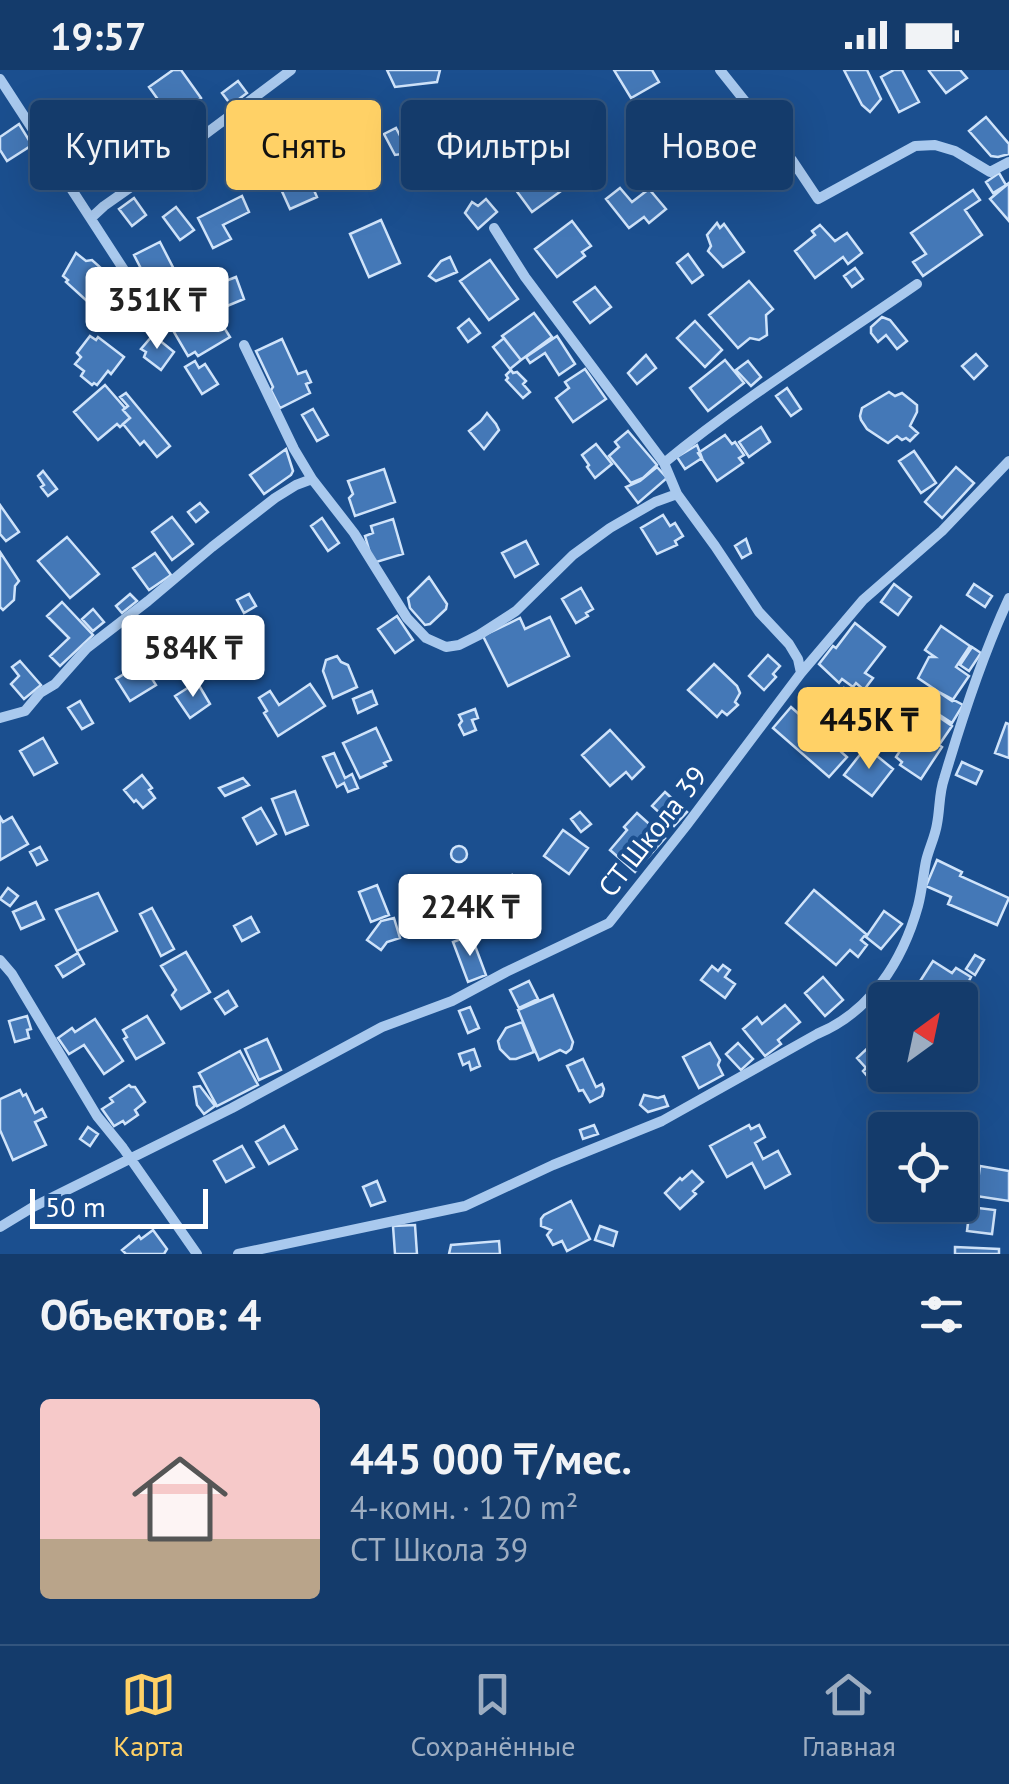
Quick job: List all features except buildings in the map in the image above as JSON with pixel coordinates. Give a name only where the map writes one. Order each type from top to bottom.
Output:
[{"type":"street","points":[[91,218],[291,70]]},
{"type":"street","points":[[722,71],[818,199],[914,146],[935,145],[955,151],[990,172],[1009,162]]},
{"type":"street","points":[[0,80],[150,310]]},
{"type":"street","points":[[494,228],[525,278],[664,463],[677,494],[759,612],[790,644],[801,673]]},
{"type":"street","points":[[664,463],[710,424],[918,284]]},
{"type":"street","points":[[244,345],[312,479],[354,534],[407,618],[426,638],[446,648],[479,635],[516,611],[573,555],[610,528],[677,494]]},
{"type":"street","name":"СТ Школа 39","points":[[0,1227],[382,1027],[452,1001],[609,923],[801,673],[863,600],[942,532],[1009,461]]},
{"type":"street","points":[[0,718],[25,711],[87,648],[212,546],[276,498],[312,479]]},
{"type":"street","points":[[238,1254],[466,1206],[662,1121],[837,1026],[857,1010],[889,974],[907,938],[937,828],[942,784],[1009,598]]},
{"type":"street","points":[[0,960],[97,1116],[197,1254]]}]
